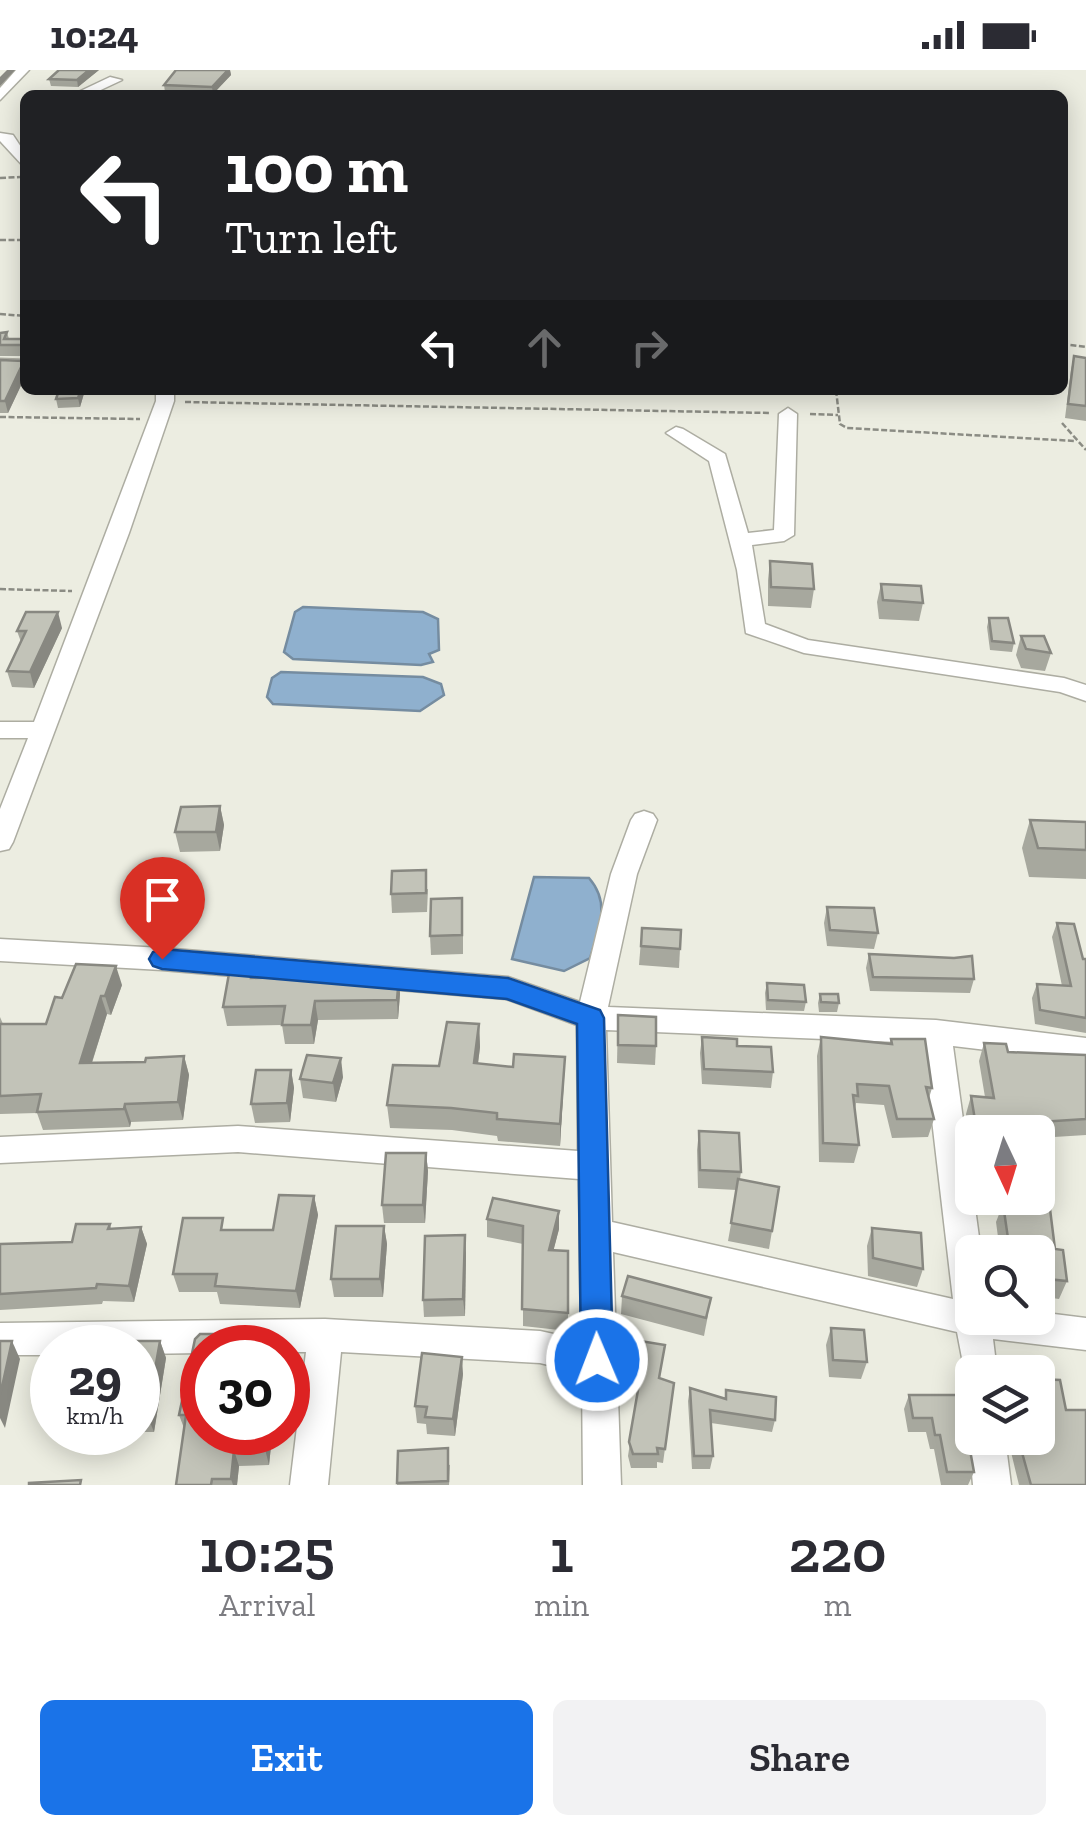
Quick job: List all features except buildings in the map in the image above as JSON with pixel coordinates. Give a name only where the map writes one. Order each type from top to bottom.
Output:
[{"type":"street","points":[[0,96],[23,70]]},
{"type":"street","points":[[92,90],[115,80]]},
{"type":"street","points":[[0,138],[8,138],[20,156]]},
{"type":"street","points":[[0,842],[163,404]]},
{"type":"street","points":[[740,540],[784,536],[788,414]]},
{"type":"street","points":[[676,433],[718,458],[748,570],[754,628],[804,646],[1064,685],[1086,693]]},
{"type":"street","points":[[0,730],[43,730]]},
{"type":"street","points":[[602,1485],[590,1018],[624,874],[644,820]]},
{"type":"street","points":[[0,950],[162,959],[508,988],[590,1018],[936,1032],[1086,1050]]},
{"type":"street","points":[[936,1032],[962,1235]]},
{"type":"street","points":[[0,1150],[238,1138],[594,1166]]},
{"type":"street","points":[[595,1233],[955,1313]]},
{"type":"street","points":[[1055,1330],[1086,1334]]},
{"type":"street","points":[[0,1339],[325,1335],[540,1347],[597,1360]]},
{"type":"street","points":[[309,1485],[325,1335]]},
{"type":"street","points":[[989,1455],[992,1485]]},
{"type":"path","points":[[836,395],[840,424],[847,428],[1075,441]]},
{"type":"path","points":[[0,417],[163,404],[588,406],[838,416]]},
{"type":"path","points":[[1062,423],[1086,450]]},
{"type":"path","points":[[0,588],[96,592]]},
{"type":"water","points":[[303,607],[423,612],[438,619],[439,650],[429,654],[433,662],[421,665],[293,659],[284,652],[295,612]]},
{"type":"water","points":[[281,672],[423,677],[441,684],[444,695],[420,711],[273,704],[267,697],[272,678]]},
{"type":"water","points":[[534,877],[589,878],[600,897],[601,916],[590,958],[564,971],[512,959]]},
{"type":"route","points":[[162,959],[508,988],[590,1018],[597,1360]]}]
